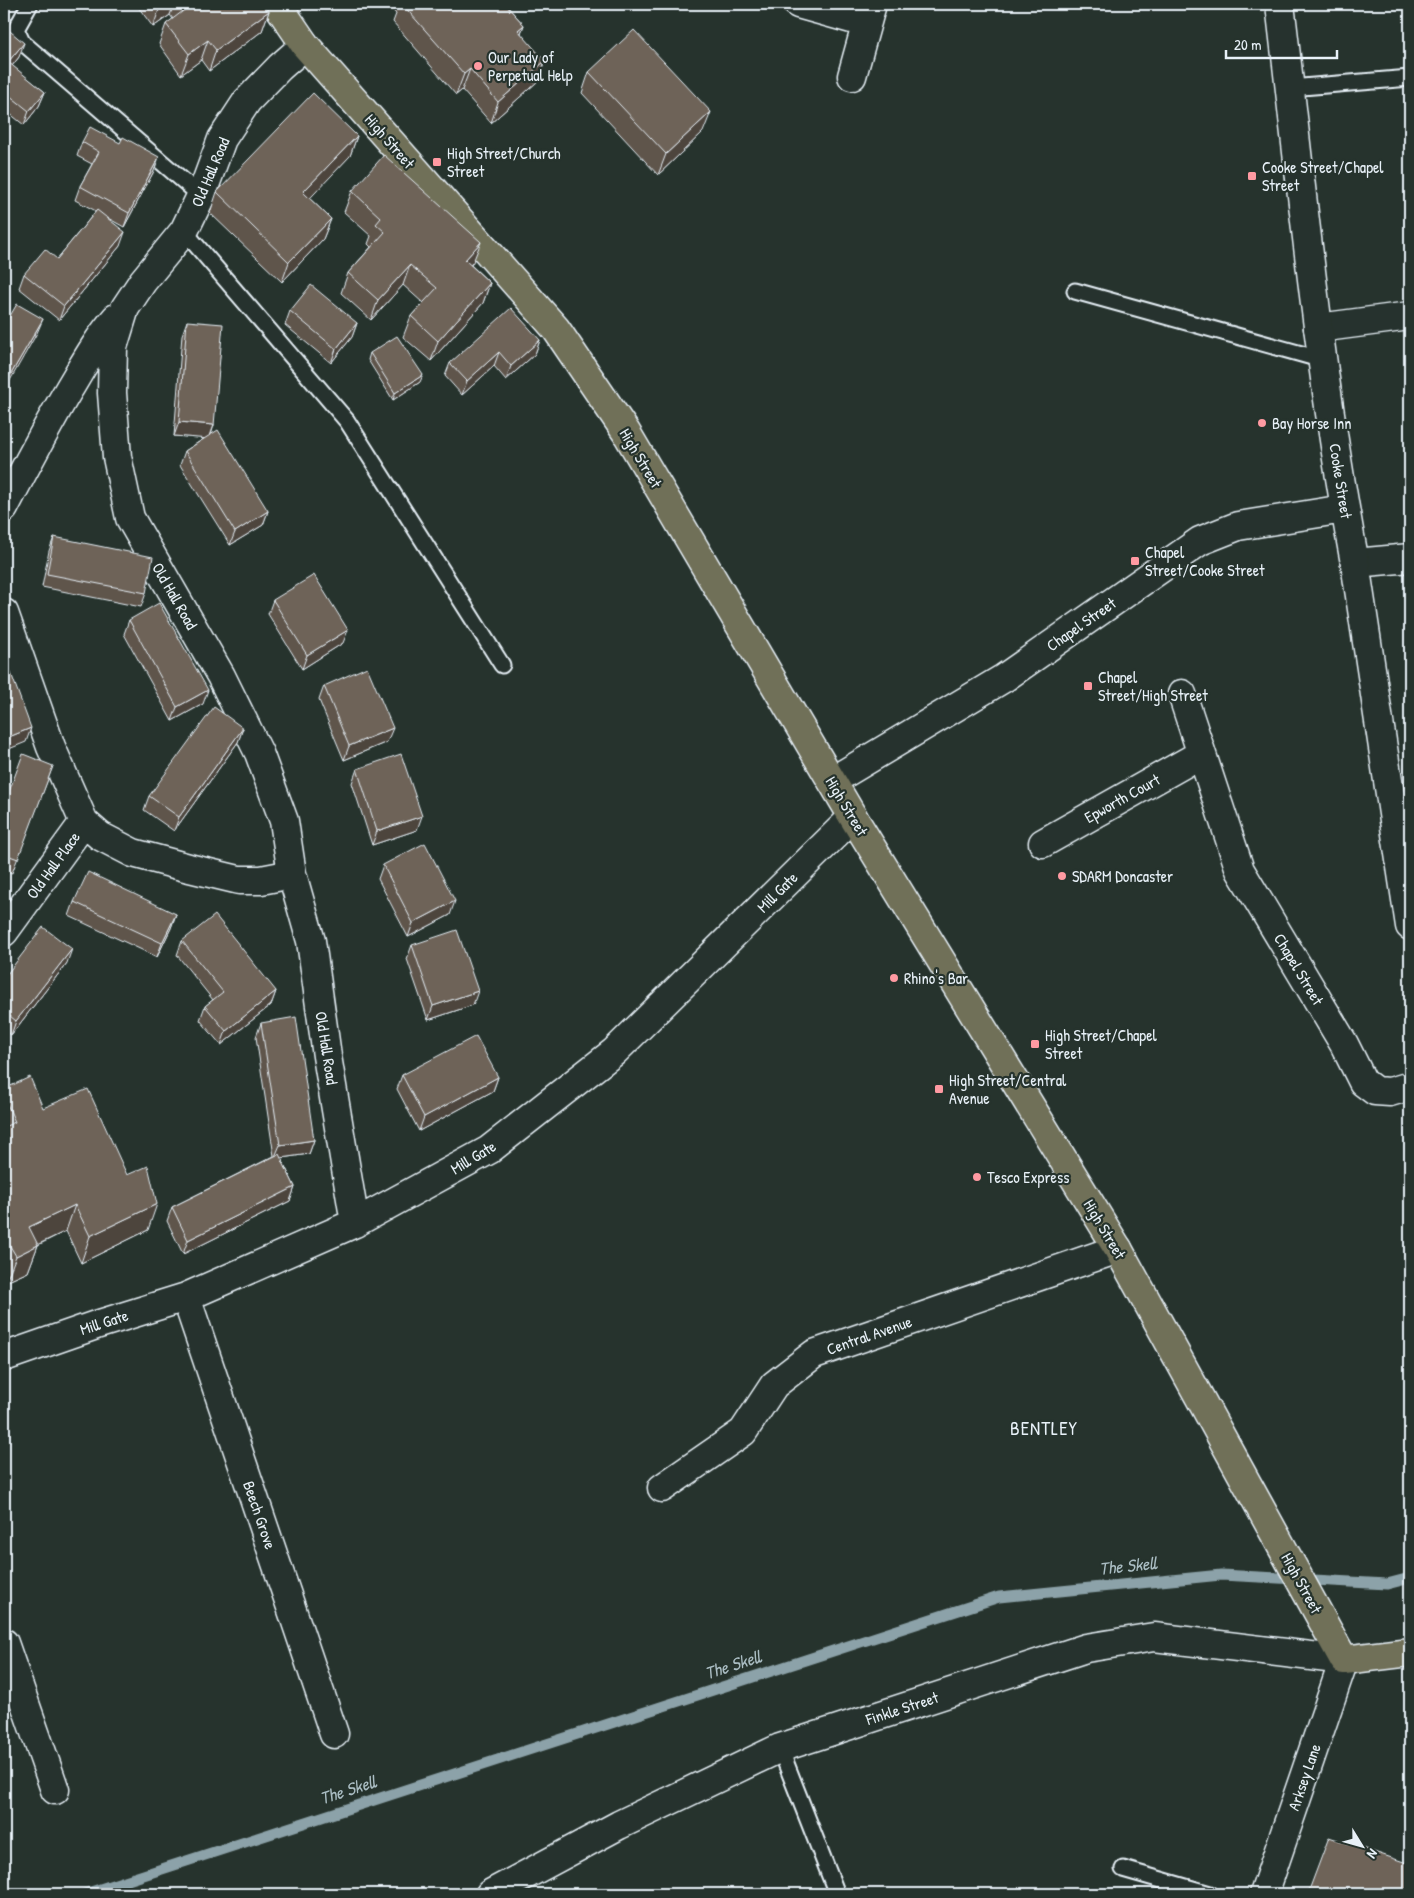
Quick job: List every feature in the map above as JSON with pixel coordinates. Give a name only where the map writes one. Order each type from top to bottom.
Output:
[{"type":"highway","name":"High Street","points":[[277,4],[305,45],[556,329],[626,432],[853,817],[1118,1250],[1344,1660]]},
{"type":"highway","points":[[1344,1660],[1410,1652]]},
{"type":"street","points":[[798,4],[869,14],[852,76]]},
{"type":"street","name":"Cooke Street","points":[[1280,4],[1322,360],[1410,926]]},
{"type":"street","name":"Old Hall Road","points":[[4,508],[41,437],[100,338],[184,231],[201,196],[222,139],[247,101],[280,67],[305,45]]},
{"type":"street","name":"Old Hall Road","points":[[125,308],[113,348],[112,393],[117,457],[130,518],[221,676],[259,753],[284,821],[292,874],[311,941],[327,1056],[355,1223]]},
{"type":"street","points":[[1318,328],[1410,316]]},
{"type":"street","name":"Chapel Street","points":[[832,781],[1004,678],[1200,541],[1238,526],[1344,509]]},
{"type":"street","points":[[1354,563],[1410,558]]},
{"type":"street","points":[[4,613],[51,747],[84,822],[100,836],[133,853],[189,868],[239,880],[261,880],[292,874]]},
{"type":"street","name":"Chapel Street","points":[[1182,694],[1240,870],[1344,1044],[1363,1082],[1375,1091],[1390,1092],[1410,1086]]},
{"type":"street","name":"Epworth Court","points":[[1043,842],[1201,754]]},
{"type":"street","name":"Mill Gate","points":[[4,1357],[96,1324],[186,1296],[355,1223],[489,1150],[614,1052],[853,817]]},
{"type":"street","name":"Old Hall Place","points":[[4,932],[84,822]]},
{"type":"street","name":"Central Avenue","points":[[662,1488],[743,1432],[774,1385],[814,1354],[1118,1250]]},
{"type":"street","name":"Beech Grove","points":[[186,1296],[334,1734]]},
{"type":"street","name":"Finkle Street","points":[[490,1894],[619,1825],[780,1748],[1078,1651],[1154,1637],[1344,1660]]},
{"type":"street","points":[[4,1643],[55,1790]]},
{"type":"street","name":"Arksey Lane","points":[[1264,1894],[1344,1660]]},
{"type":"lane","points":[[30,4],[16,29],[22,42],[201,196]]},
{"type":"lane","points":[[1290,88],[1410,78]]},
{"type":"lane","points":[[184,231],[347,421],[502,665]]},
{"type":"lane","points":[[1075,291],[1322,360]]},
{"type":"lane","points":[[780,1748],[837,1894]]},
{"type":"lane","points":[[1123,1869],[1210,1894]]},
{"type":"building","points":[[184,4],[264,4],[269,11],[216,50],[208,40],[189,54],[166,24],[187,8]]},
{"type":"building","name":"Our Lady of Perpetual Help","points":[[402,4],[505,4],[524,25],[518,30],[545,61],[498,102],[470,69],[464,74]]},
{"type":"building","points":[[4,26],[24,43],[8,62],[45,92],[29,111],[4,91]]},
{"type":"building","points":[[634,30],[711,112],[666,154],[589,72]]},
{"type":"building","points":[[313,93],[357,136],[303,192],[331,219],[289,262],[217,192]]},
{"type":"building","points":[[90,127],[120,143],[123,137],[159,157],[129,213],[80,186],[99,152],[82,142]]},
{"type":"building","points":[[384,155],[481,242],[465,260],[490,283],[438,341],[411,316],[437,288],[410,265],[378,300],[348,273],[385,232],[376,224],[381,218],[352,191]]},
{"type":"building","points":[[97,210],[125,232],[64,306],[24,274],[45,249],[57,259]]},
{"type":"building","points":[[311,285],[357,323],[336,349],[290,311]]},
{"type":"building","points":[[17,304],[43,319],[4,386],[4,326]]},
{"type":"building","points":[[511,308],[540,340],[511,366],[499,352],[467,381],[450,363]]},
{"type":"building","points":[[187,321],[223,324],[214,425],[179,422]]},
{"type":"building","points":[[397,336],[423,375],[395,393],[370,353]]},
{"type":"building","points":[[218,430],[268,511],[235,532],[185,451]]},
{"type":"building","points":[[54,537],[153,557],[146,593],[47,574]]},
{"type":"building","points":[[314,575],[348,630],[307,655],[273,600]]},
{"type":"building","points":[[159,603],[208,690],[177,707],[129,620]]},
{"type":"building","points":[[4,654],[31,728],[4,739]]},
{"type":"building","points":[[367,667],[393,728],[349,746],[324,686]]},
{"type":"building","points":[[214,707],[243,728],[179,817],[149,796]]},
{"type":"building","points":[[23,754],[53,766],[18,859],[4,854],[4,805]]},
{"type":"building","points":[[401,754],[422,816],[377,831],[357,769]]},
{"type":"building","points":[[425,843],[455,901],[413,923],[383,865]]},
{"type":"building","points":[[88,872],[176,914],[162,943],[74,902]]},
{"type":"building","points":[[215,915],[276,991],[226,1031],[205,1006],[223,992],[182,941]]},
{"type":"building","points":[[43,927],[72,949],[16,1021],[4,1011],[4,978]]},
{"type":"building","points":[[457,930],[478,991],[433,1006],[412,945]]},
{"type":"building","points":[[296,1017],[314,1140],[280,1145],[261,1023]]},
{"type":"building","points":[[476,1036],[498,1077],[424,1117],[402,1075]]},
{"type":"building","points":[[30,1077],[43,1108],[88,1089],[127,1175],[148,1166],[157,1204],[90,1236],[75,1205],[29,1227],[38,1245],[16,1256],[4,1236],[4,1127],[15,1122],[4,1097],[4,1089]]},
{"type":"building","points":[[279,1154],[295,1187],[188,1240],[172,1207]]},
{"type":"building","points":[[1329,1837],[1410,1864],[1410,1894],[1308,1893]]},
{"type":"waterway","name":"The Skell","points":[[85,1894],[999,1597],[1221,1575],[1387,1584],[1410,1578]]},
{"type":"place","name":"Our Lady of Perpetual Help","points":[[478,66]]},
{"type":"place","name":"High Street/Church Street","points":[[437,162]]},
{"type":"place","name":"Cooke Street/Chapel Street","points":[[1252,176]]},
{"type":"place","name":"Bay Horse Inn","points":[[1262,423]]},
{"type":"place","name":"Chapel Street/Cooke Street","points":[[1135,561]]},
{"type":"place","name":"Chapel Street/High Street","points":[[1088,686]]},
{"type":"place","name":"SDARM Doncaster","points":[[1062,876]]},
{"type":"place","name":"Rhino's Bar","points":[[894,978]]},
{"type":"place","name":"High Street/Chapel Street","points":[[1035,1044]]},
{"type":"place","name":"High Street/Central Avenue","points":[[939,1089]]},
{"type":"place","name":"Tesco Express","points":[[977,1177]]},
{"type":"district","name":"BENTLEY","points":[[1044,1428]]}]
